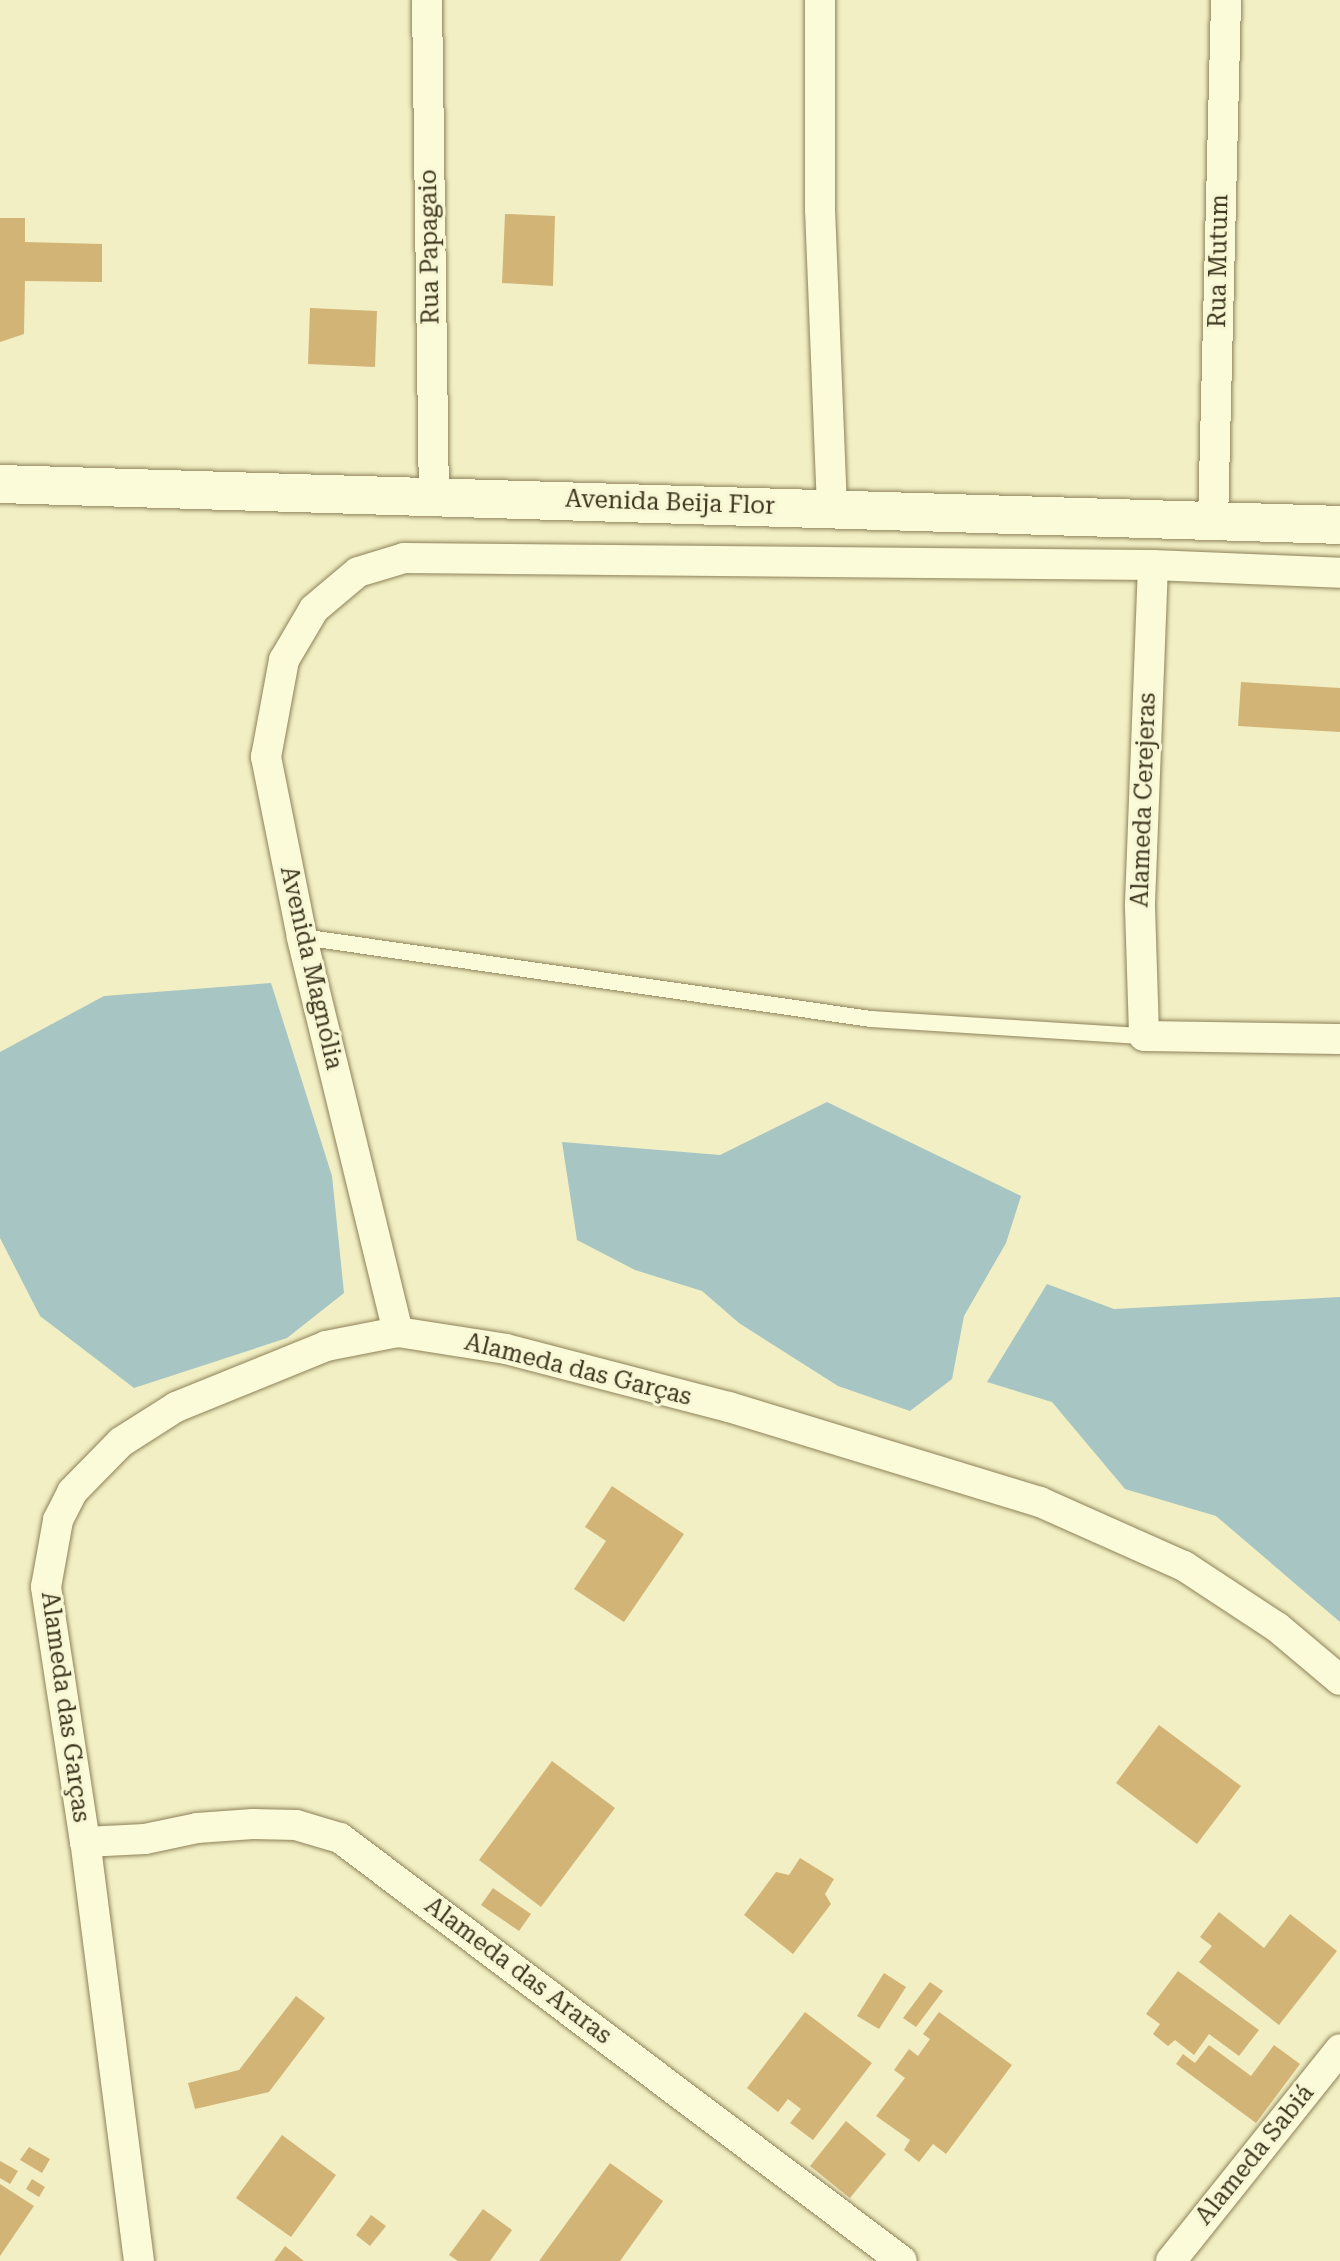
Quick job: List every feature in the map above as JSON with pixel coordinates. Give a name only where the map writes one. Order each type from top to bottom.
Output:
[{"type":"street","name":"Rua Papagaio","points":[[427,0],[434,494]]},
{"type":"street","points":[[820,0],[820,209],[832,509]]},
{"type":"street","name":"Rua Mutum","points":[[1213,522],[1226,0]]},
{"type":"street","name":"Avenida Beija Flor","points":[[0,484],[434,494],[1340,525]]},
{"type":"street","name":"Avenida Magnólia","points":[[398,1332],[302,937],[266,757],[284,660],[314,609],[358,572],[404,558],[1153,565]]},
{"type":"street","points":[[1153,565],[1340,573]]},
{"type":"street","name":"Alameda Cerejeras","points":[[1144,1036],[1140,907],[1153,565]]},
{"type":"street","points":[[1144,1036],[1340,1039]]},
{"type":"street","name":"Alameda das Garças","points":[[139,2261],[85,1842],[46,1587],[49,1557],[64,1506],[101,1459],[176,1407],[326,1346],[398,1332],[506,1349],[729,1407],[1040,1502],[1184,1566],[1277,1627],[1340,1680]]},
{"type":"street","name":"Alameda das Araras","points":[[85,1842],[145,1839],[197,1828],[253,1824],[296,1825],[340,1838],[902,2261]]},
{"type":"street","name":"Alameda Sabiá","points":[[1171,2261],[1340,2049]]},
{"type":"lane","points":[[302,937],[871,1019],[1144,1036]]},
{"type":"water","points":[[271,983],[332,1176],[344,1293],[287,1338],[134,1388],[40,1316],[0,1238],[0,1052],[104,996]]},
{"type":"water","points":[[827,1102],[1021,1196],[1006,1243],[964,1316],[952,1379],[910,1411],[838,1386],[739,1323],[702,1291],[635,1270],[577,1240],[562,1142],[720,1155]]},
{"type":"water","points":[[1047,1284],[1114,1309],[1340,1297],[1340,1622],[1216,1516],[1125,1489],[1052,1402],[987,1382]]},
{"type":"building","points":[[505,214],[555,216],[553,286],[502,283]]},
{"type":"building","points":[[0,218],[25,218],[25,242],[102,244],[102,282],[25,281],[24,334],[0,342]]},
{"type":"building","points":[[310,308],[377,311],[375,367],[308,364]]},
{"type":"building","points":[[1241,682],[1340,688],[1340,732],[1238,726]]},
{"type":"building","points":[[612,1486],[684,1534],[624,1622],[574,1589],[606,1541],[585,1527]]},
{"type":"building","points":[[1159,1725],[1241,1786],[1197,1844],[1116,1783]]},
{"type":"building","points":[[552,1761],[615,1808],[541,1907],[479,1860]]},
{"type":"building","points":[[800,1858],[834,1879],[825,1894],[831,1904],[793,1954],[744,1915],[776,1872],[789,1875]]},
{"type":"building","points":[[493,1888],[531,1914],[519,1931],[481,1905]]},
{"type":"building","points":[[1219,1912],[1264,1948],[1290,1914],[1337,1951],[1279,2025],[1199,1962],[1212,1946],[1200,1937]]},
{"type":"building","points":[[1178,1971],[1259,2030],[1239,2056],[1209,2034],[1194,2055],[1175,2040],[1168,2046],[1153,2034],[1160,2024],[1146,2014]]},
{"type":"building","points":[[884,1973],[906,1987],[879,2029],[857,2016]]},
{"type":"building","points":[[930,1982],[943,1991],[916,2027],[903,2018]]},
{"type":"building","points":[[296,1996],[325,2018],[269,2092],[195,2109],[188,2083],[239,2070]]},
{"type":"building","points":[[805,2012],[872,2063],[813,2140],[790,2123],[801,2109],[788,2099],[778,2112],[747,2088]]},
{"type":"building","points":[[939,2012],[1012,2065],[946,2154],[933,2144],[919,2162],[904,2150],[910,2140],[876,2116],[905,2078],[894,2070],[909,2049],[918,2056],[930,2039],[923,2034]]},
{"type":"building","points":[[1209,2045],[1251,2076],[1274,2045],[1300,2064],[1256,2123],[1176,2064],[1183,2054],[1195,2063]]},
{"type":"building","points":[[846,2121],[886,2154],[850,2198],[810,2166]]},
{"type":"building","points":[[282,2135],[336,2175],[291,2237],[236,2198]]},
{"type":"building","points":[[29,2147],[50,2159],[42,2173],[20,2160]]},
{"type":"building","points":[[0,2161],[18,2171],[10,2184],[0,2178]]},
{"type":"building","points":[[610,2163],[663,2201],[620,2261],[539,2261]]},
{"type":"building","points":[[32,2179],[45,2187],[39,2197],[26,2189]]},
{"type":"building","points":[[0,2184],[34,2206],[0,2256]]},
{"type":"building","points":[[483,2209],[512,2230],[490,2261],[458,2261],[449,2255]]},
{"type":"building","points":[[371,2215],[386,2226],[370,2246],[356,2235]]},
{"type":"building","points":[[285,2246],[304,2261],[274,2261]]}]
